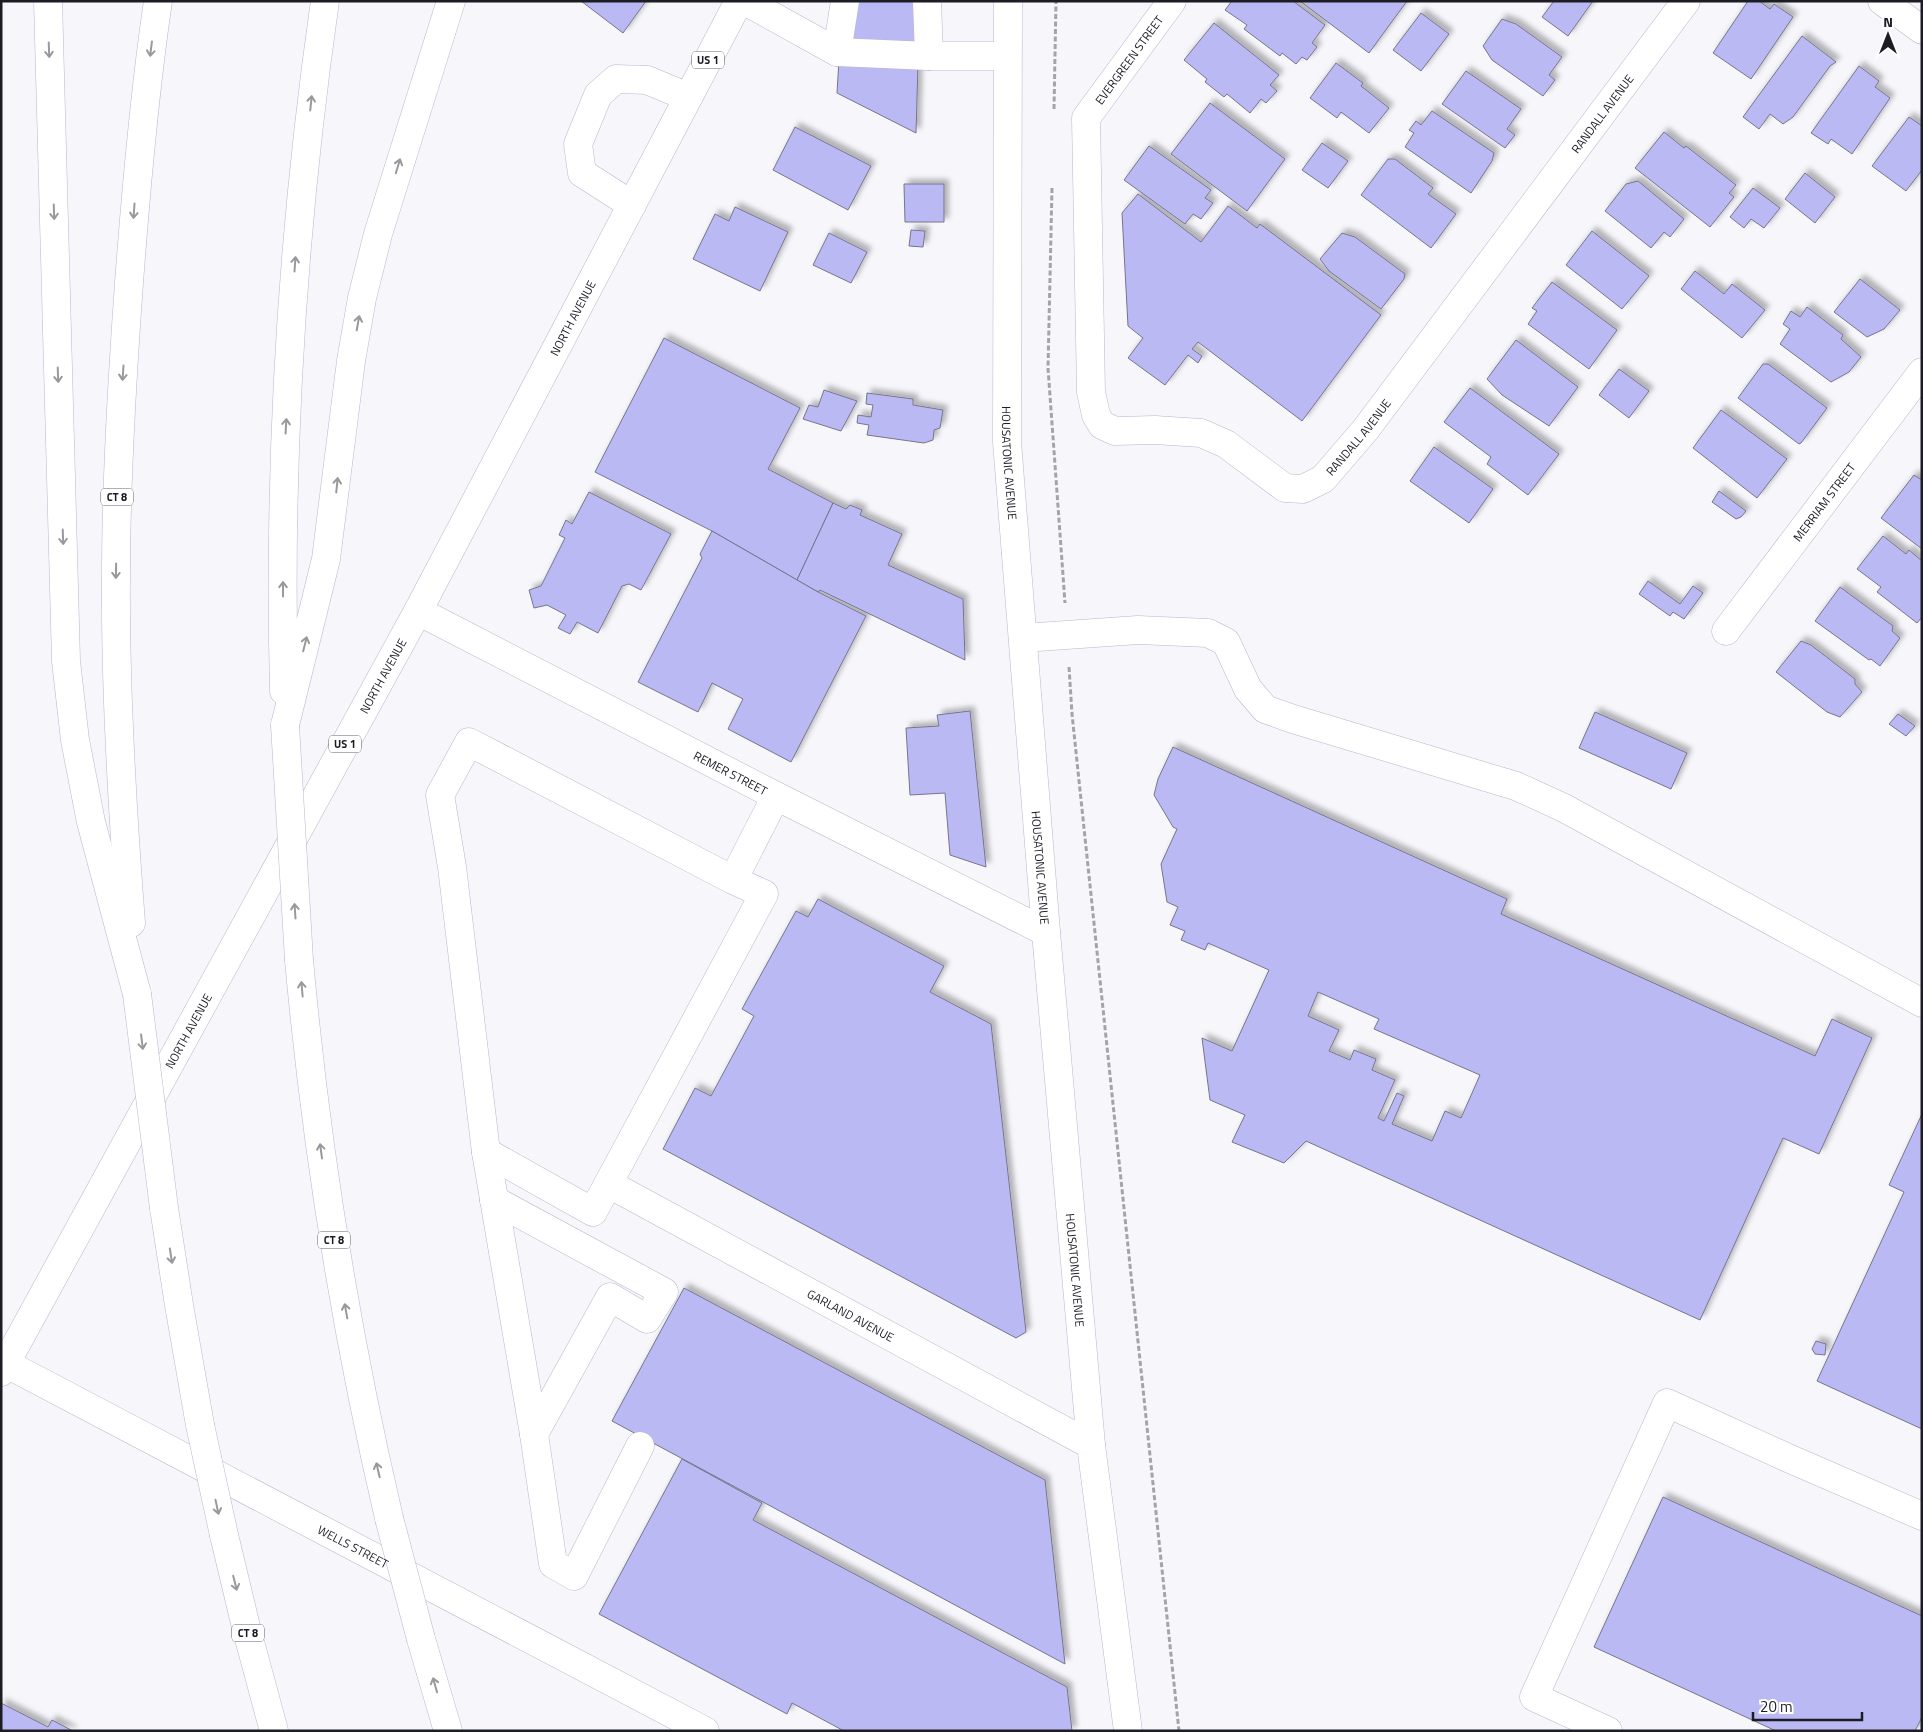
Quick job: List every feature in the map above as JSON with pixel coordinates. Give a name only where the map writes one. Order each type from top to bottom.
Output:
[{"type":"main road","points":[[48,1],[66,661],[75,740],[91,822],[136,994]]},
{"type":"main road","name":"CT 8","points":[[158,1],[136,178],[119,443],[116,575],[118,708],[123,822],[136,994],[178,1305],[200,1425],[224,1536],[274,1731]]},
{"type":"main road","name":"CT 8","points":[[325,1],[301,194],[290,332],[284,458],[285,725],[299,960],[313,1090],[331,1222],[359,1383],[389,1518],[448,1731]]},
{"type":"main road","points":[[285,725],[326,559],[336,491],[344,409],[362,298],[378,234],[451,1]]},
{"type":"main road","name":"NORTH AVENUE","points":[[3,1366],[418,611],[739,1]]},
{"type":"main road","points":[[745,1],[837,52],[929,56],[1008,56]]},
{"type":"main road","points":[[837,52],[844,1]]},
{"type":"main road","points":[[927,1],[929,56]]},
{"type":"main road","name":"HOUSATONIC AVENUE","points":[[1008,1],[1008,442],[1046,932],[1092,1445],[1128,1731]]},
{"type":"main road","name":"EVERGREEN STREET","points":[[1086,118],[1172,1]]},
{"type":"main road","name":"RANDALL AVENUE","points":[[1086,118],[1090,392],[1096,415],[1102,425],[1115,431],[1155,430],[1201,433],[1226,444],[1285,488],[1303,489],[1323,478],[1366,429],[1686,1]]},
{"type":"main road","points":[[1882,1],[1922,30]]},
{"type":"main road","points":[[632,205],[582,173],[578,144],[598,95],[616,78],[647,80],[688,97]]},
{"type":"main road","name":"MERRIAM STREET","points":[[1726,631],[1922,372]]},
{"type":"main road","name":"REMER STREET","points":[[418,611],[776,796],[1046,932]]},
{"type":"main road","points":[[1024,638],[1138,630],[1208,633],[1226,642],[1248,690],[1265,709],[1516,786],[1564,808],[1922,1003]]},
{"type":"main road","points":[[486,1152],[594,1212],[764,894],[733,880],[469,742],[440,795],[453,877],[486,1152],[534,1434],[553,1564],[574,1576],[640,1446]]},
{"type":"main road","points":[[733,880],[776,796]]},
{"type":"main road","name":"GARLAND AVENUE","points":[[609,1184],[1092,1445]]},
{"type":"main road","points":[[494,1200],[664,1292],[647,1319],[610,1297],[534,1434]]},
{"type":"main road","name":"WELLS STREET","points":[[3,1366],[705,1731]]},
{"type":"main road","points":[[1608,1731],[1534,1697],[1668,1402],[1788,1458],[1922,1516]]},
{"type":"path","points":[[1054,110],[1056,1]]},
{"type":"path","points":[[1052,180],[1048,368],[1075,743],[1179,1731]]},
{"type":"building","points":[[581,1],[646,1],[623,33]]},
{"type":"building","points":[[853,1],[919,1],[917,47],[851,44]]},
{"type":"building","points":[[1232,1],[1293,1],[1325,25],[1312,43],[1317,47],[1307,60],[1302,57],[1296,64],[1282,53],[1280,56],[1244,29],[1247,25],[1225,10]]},
{"type":"building","points":[[1300,1],[1407,1],[1369,53]]},
{"type":"building","points":[[1554,1],[1593,1],[1568,36],[1542,17]]},
{"type":"building","points":[[1748,1],[1759,1],[1770,9],[1774,4],[1793,17],[1751,79],[1713,53]]},
{"type":"building","points":[[1421,13],[1449,34],[1421,71],[1393,50]]},
{"type":"building","points":[[1502,19],[1516,24],[1562,57],[1549,75],[1555,80],[1543,96],[1492,60],[1483,46]]},
{"type":"building","points":[[1214,23],[1279,75],[1270,85],[1277,91],[1266,103],[1261,99],[1250,113],[1227,94],[1224,97],[1205,82],[1207,79],[1184,60]]},
{"type":"building","points":[[1802,36],[1836,62],[1830,66],[1793,117],[1783,124],[1770,114],[1759,129],[1743,117]]},
{"type":"building","points":[[839,60],[918,63],[916,133],[837,93]]},
{"type":"building","points":[[1336,63],[1363,83],[1361,86],[1389,108],[1369,133],[1341,112],[1337,118],[1310,98]]},
{"type":"building","points":[[1859,66],[1879,81],[1875,87],[1890,98],[1852,154],[1831,139],[1828,144],[1811,133]]},
{"type":"building","points":[[1466,71],[1521,109],[1507,129],[1515,135],[1505,148],[1442,104]]},
{"type":"building","points":[[1210,103],[1285,159],[1247,211],[1171,154]]},
{"type":"building","points":[[1432,111],[1494,153],[1492,161],[1471,193],[1405,147],[1414,133],[1409,130],[1416,121],[1421,125]]},
{"type":"building","points":[[1909,117],[1922,126],[1922,170],[1906,191],[1872,166]]},
{"type":"building","points":[[795,127],[871,166],[848,210],[773,170]]},
{"type":"building","points":[[1664,132],[1684,148],[1686,146],[1736,185],[1729,193],[1734,197],[1710,227],[1635,168]]},
{"type":"building","points":[[1322,143],[1348,161],[1328,188],[1302,170]]},
{"type":"building","points":[[1149,146],[1211,190],[1205,198],[1213,203],[1201,219],[1193,214],[1185,224],[1124,180]]},
{"type":"building","points":[[1388,159],[1395,159],[1433,188],[1428,194],[1456,214],[1431,248],[1361,195]]},
{"type":"building","points":[[1805,173],[1835,197],[1815,223],[1785,199]]},
{"type":"building","points":[[1638,181],[1684,219],[1670,237],[1664,232],[1651,248],[1605,211],[1626,184]]},
{"type":"building","points":[[904,184],[944,184],[944,222],[905,222]]},
{"type":"building","points":[[1753,188],[1780,208],[1764,228],[1751,219],[1744,228],[1730,217]]},
{"type":"building","points":[[1138,194],[1201,242],[1228,206],[1257,228],[1260,224],[1381,315],[1302,421],[1198,342],[1192,349],[1202,356],[1198,363],[1188,355],[1165,385],[1128,358],[1143,338],[1128,326],[1122,213]]},
{"type":"building","points":[[735,207],[788,232],[760,291],[693,259],[715,214],[729,221]]},
{"type":"building","points":[[911,230],[925,231],[923,247],[909,246]]},
{"type":"building","points":[[1592,231],[1649,276],[1622,309],[1566,265]]},
{"type":"building","points":[[829,233],[867,252],[851,283],[813,265]]},
{"type":"building","points":[[1342,233],[1355,237],[1405,274],[1404,279],[1381,309],[1329,271],[1320,259]]},
{"type":"building","points":[[1695,271],[1724,294],[1732,284],[1765,310],[1742,338],[1681,289]]},
{"type":"building","points":[[1860,279],[1900,310],[1884,329],[1867,337],[1834,312]]},
{"type":"building","points":[[1552,282],[1617,330],[1589,369],[1528,324],[1537,311],[1532,308]]},
{"type":"building","points":[[1807,307],[1843,335],[1841,339],[1861,357],[1849,372],[1831,382],[1780,344],[1790,329],[1783,324],[1791,311],[1800,317]]},
{"type":"building","points":[[664,338],[800,408],[768,469],[833,503],[797,580],[712,531],[595,472]]},
{"type":"building","points":[[1516,340],[1578,387],[1549,426],[1502,395],[1487,379]]},
{"type":"building","points":[[1763,364],[1768,364],[1827,408],[1799,444],[1738,398]]},
{"type":"building","points":[[1619,369],[1649,391],[1629,418],[1599,395]]},
{"type":"building","points":[[1470,388],[1559,454],[1528,495],[1487,464],[1491,457],[1444,422]]},
{"type":"building","points":[[824,390],[857,401],[841,431],[803,419],[809,405],[818,407]]},
{"type":"building","points":[[867,393],[913,399],[913,405],[943,410],[940,428],[934,430],[933,440],[924,443],[867,435],[869,425],[857,423],[858,415],[871,417],[873,405],[866,404]]},
{"type":"building","points":[[1721,410],[1787,459],[1757,498],[1693,448]]},
{"type":"building","points":[[1434,447],[1493,489],[1469,523],[1410,481]]},
{"type":"building","points":[[1914,475],[1922,480],[1922,549],[1881,518]]},
{"type":"building","points":[[1719,491],[1746,511],[1741,517],[1736,519],[1712,502]]},
{"type":"building","points":[[589,492],[671,534],[641,590],[629,584],[622,586],[598,633],[577,622],[570,634],[558,628],[566,615],[547,605],[534,608],[529,590],[541,586],[565,538],[559,535],[566,520],[572,524]]},
{"type":"building","points":[[833,503],[846,509],[850,505],[862,510],[860,515],[902,534],[888,565],[963,599],[965,660],[820,590],[818,592],[797,580]]},
{"type":"building","points":[[712,531],[818,592],[866,616],[791,762],[728,729],[743,699],[712,683],[698,712],[638,682],[702,558],[700,554]]},
{"type":"building","points":[[1883,536],[1906,554],[1909,550],[1922,561],[1922,617],[1917,623],[1877,592],[1881,587],[1857,569]]},
{"type":"building","points":[[1648,581],[1680,604],[1693,586],[1703,593],[1684,619],[1673,612],[1670,616],[1639,594]]},
{"type":"building","points":[[1840,587],[1893,626],[1892,631],[1900,638],[1880,666],[1815,621]]},
{"type":"building","points":[[1801,641],[1811,645],[1855,679],[1855,684],[1862,692],[1840,717],[1827,712],[1776,672]]},
{"type":"building","points":[[970,711],[986,867],[950,855],[945,793],[910,795],[906,728],[939,726],[937,715]]},
{"type":"building","points":[[1595,712],[1687,753],[1671,789],[1579,748]]},
{"type":"building","points":[[1898,714],[1915,726],[1906,736],[1889,724]]},
{"type":"building","points":[[1173,747],[1507,899],[1501,914],[1815,1056],[1832,1019],[1872,1038],[1819,1154],[1783,1138],[1700,1320],[1306,1141],[1284,1163],[1232,1142],[1245,1115],[1210,1100],[1202,1038],[1232,1051],[1269,970],[1208,943],[1205,950],[1181,940],[1185,931],[1170,925],[1178,907],[1167,902],[1161,864],[1177,829],[1173,827],[1154,795],[1158,779]],"holes":[[[1318,992],[1379,1019],[1374,1029],[1480,1075],[1461,1118],[1445,1111],[1432,1141],[1392,1124],[1404,1096],[1397,1093],[1384,1121],[1378,1118],[1395,1080],[1372,1070],[1376,1059],[1354,1050],[1350,1060],[1329,1051],[1339,1030],[1308,1016]]]},
{"type":"building","points":[[818,899],[944,966],[930,992],[991,1024],[1026,1332],[1016,1338],[663,1149],[695,1088],[711,1096],[754,1016],[742,1009],[796,911],[808,917]]},
{"type":"building","points":[[1922,1114],[1922,1429],[1817,1381],[1904,1192],[1889,1185]]},
{"type":"building","points":[[684,1288],[1045,1480],[1065,1664],[612,1421]]},
{"type":"building","points":[[1816,1341],[1826,1344],[1825,1355],[1815,1354],[1812,1349]]},
{"type":"building","points":[[682,1459],[762,1503],[753,1520],[1067,1687],[1072,1731],[844,1731],[792,1703],[787,1714],[599,1614]]},
{"type":"building","points":[[1663,1497],[1922,1616],[1922,1717],[1915,1731],[1776,1731],[1594,1647]]},
{"type":"building","points":[[1,1703],[48,1727],[52,1720],[73,1731],[1,1731]]}]
